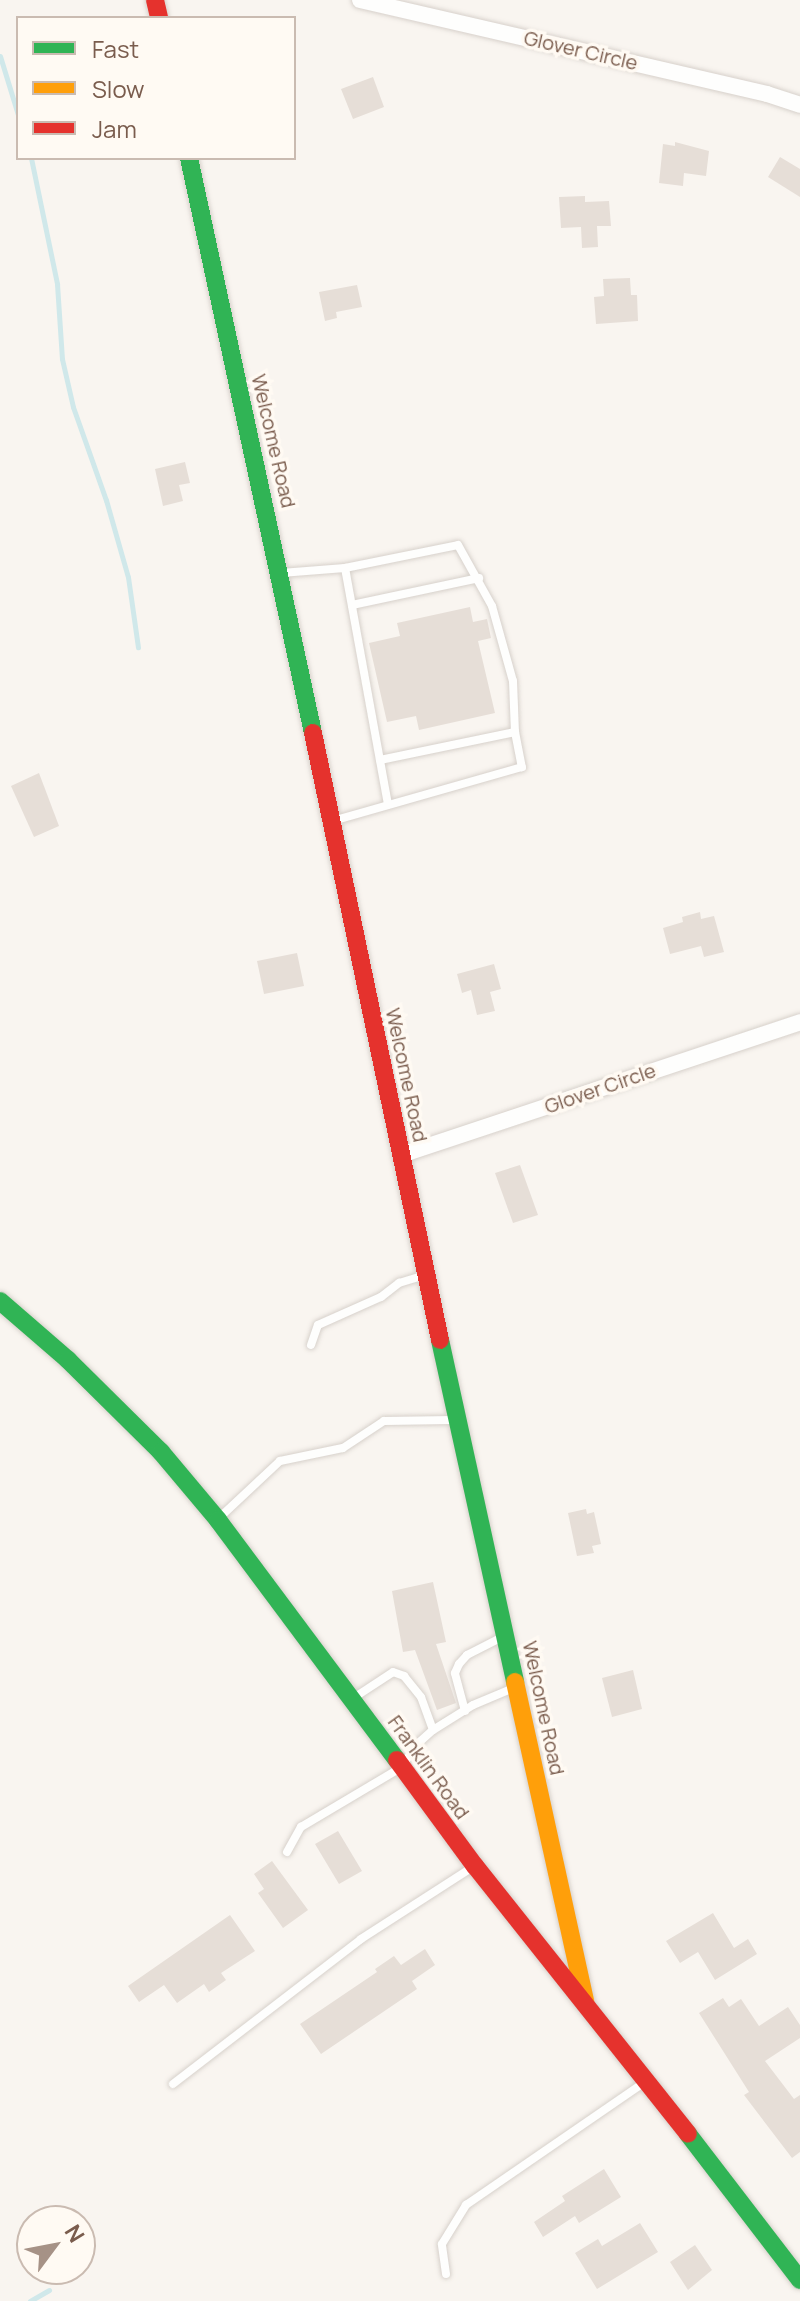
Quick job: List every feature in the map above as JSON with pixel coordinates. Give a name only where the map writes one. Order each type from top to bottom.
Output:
[{"type":"street","name":"Glover Circle","points":[[360,0],[739,87],[800,105]]},
{"type":"street","name":"Welcome Road","points":[[189,160],[280,573],[457,1420],[585,2001]]},
{"type":"street","name":"Glover Circle","points":[[401,1155],[800,1022]]},
{"type":"street","name":"Franklin Road","points":[[0,1301],[68,1360],[151,1442],[218,1520],[475,1866],[585,2001],[800,2280]]},
{"type":"lane","points":[[280,573],[345,568],[458,545],[492,606],[513,681],[515,732],[522,767],[332,822]]},
{"type":"lane","points":[[345,568],[388,804]]},
{"type":"lane","points":[[352,605],[479,578]]},
{"type":"lane","points":[[380,760],[515,732]]},
{"type":"lane","points":[[311,1345],[318,1325],[381,1297],[399,1283],[427,1274]]},
{"type":"lane","points":[[218,1520],[280,1461],[343,1448],[384,1421],[457,1420]]},
{"type":"lane","points":[[465,1711],[455,1673],[459,1664],[467,1655],[506,1636]]},
{"type":"lane","points":[[352,1699],[393,1672],[404,1676],[421,1697],[433,1730]]},
{"type":"lane","points":[[287,1852],[301,1827],[402,1767],[415,1746],[433,1730],[517,1687]]},
{"type":"lane","points":[[173,2084],[361,1939],[475,1866]]},
{"type":"lane","points":[[446,2274],[442,2244],[466,2205],[646,2081]]},
{"type":"building","points":[[373,77],[384,107],[353,119],[341,89]]},
{"type":"building","points":[[675,142],[709,151],[706,176],[684,173],[683,186],[659,183],[663,144],[675,146]]},
{"type":"building","points":[[780,157],[800,169],[800,197],[768,177]]},
{"type":"building","points":[[585,196],[585,202],[609,201],[611,226],[597,226],[598,247],[582,248],[581,227],[561,228],[559,197]]},
{"type":"building","points":[[630,278],[631,295],[637,295],[638,321],[596,324],[594,297],[604,296],[603,279]]},
{"type":"building","points":[[357,285],[362,307],[336,312],[337,318],[325,321],[319,292]]},
{"type":"building","points":[[185,462],[190,483],[179,485],[183,501],[163,506],[155,469]]},
{"type":"building","points":[[470,607],[473,622],[487,619],[491,638],[478,641],[495,713],[419,730],[416,716],[387,722],[369,643],[400,636],[397,623]]},
{"type":"building","points":[[39,773],[59,826],[34,837],[11,786]]},
{"type":"building","points":[[700,912],[701,919],[714,916],[724,952],[704,957],[701,946],[670,954],[663,928],[683,922],[682,917]]},
{"type":"building","points":[[297,953],[304,986],[264,994],[257,961]]},
{"type":"building","points":[[494,964],[501,989],[490,992],[495,1011],[477,1015],[471,990],[462,993],[457,974]]},
{"type":"building","points":[[520,1165],[538,1215],[513,1223],[495,1173]]},
{"type":"building","points":[[586,1509],[587,1514],[594,1512],[601,1544],[592,1546],[594,1553],[577,1556],[568,1513]]},
{"type":"building","points":[[433,1582],[446,1642],[436,1644],[456,1703],[437,1710],[415,1650],[403,1652],[392,1591]]},
{"type":"building","points":[[633,1670],[642,1709],[612,1717],[602,1678]]},
{"type":"building","points":[[338,1831],[362,1871],[339,1884],[315,1844]]},
{"type":"building","points":[[272,1861],[308,1910],[283,1928],[258,1893],[264,1889],[254,1874]]},
{"type":"building","points":[[713,1913],[734,1948],[748,1939],[757,1954],[715,1980],[698,1952],[680,1963],[666,1941]]},
{"type":"building","points":[[230,1915],[255,1951],[221,1973],[226,1980],[209,1992],[204,1984],[177,2003],[164,1985],[139,2002],[128,1986]]},
{"type":"building","points":[[425,1949],[435,1965],[412,1981],[417,1989],[321,2054],[300,2024],[377,1972],[375,1969],[394,1956],[401,1965]]},
{"type":"building","points":[[723,1998],[729,2007],[741,1999],[759,2026],[788,2007],[800,2025],[800,2038],[765,2061],[794,2099],[800,2095],[800,2152],[792,2158],[744,2095],[749,2092],[699,2013]]},
{"type":"building","points":[[604,2169],[621,2197],[579,2223],[575,2216],[543,2237],[534,2222],[565,2201],[562,2196]]},
{"type":"building","points":[[640,2223],[658,2252],[597,2289],[575,2253],[598,2239],[602,2246]]},
{"type":"building","points":[[695,2245],[712,2270],[688,2290],[670,2262]]},
{"type":"waterway","points":[[0,56],[16,108]]},
{"type":"waterway","points":[[31,160],[57,284],[62,359],[73,407],[106,500],[128,577],[138,647]]},
{"type":"waterway","points":[[30,2301],[49,2290]]},
{"type":"traffic: fast","points":[[189,160],[313,733]]},
{"type":"traffic: fast","points":[[0,1301],[68,1360],[161,1452],[218,1520],[397,1760]]},
{"type":"traffic: fast","points":[[440,1340],[515,1682]]},
{"type":"traffic: fast","points":[[688,2134],[800,2280]]},
{"type":"traffic: slow","points":[[515,1682],[585,2001]]},
{"type":"traffic: jam","points":[[155,0],[159,16]]},
{"type":"traffic: jam","points":[[313,733],[440,1340]]},
{"type":"traffic: jam","points":[[397,1760],[475,1866],[688,2134]]}]
